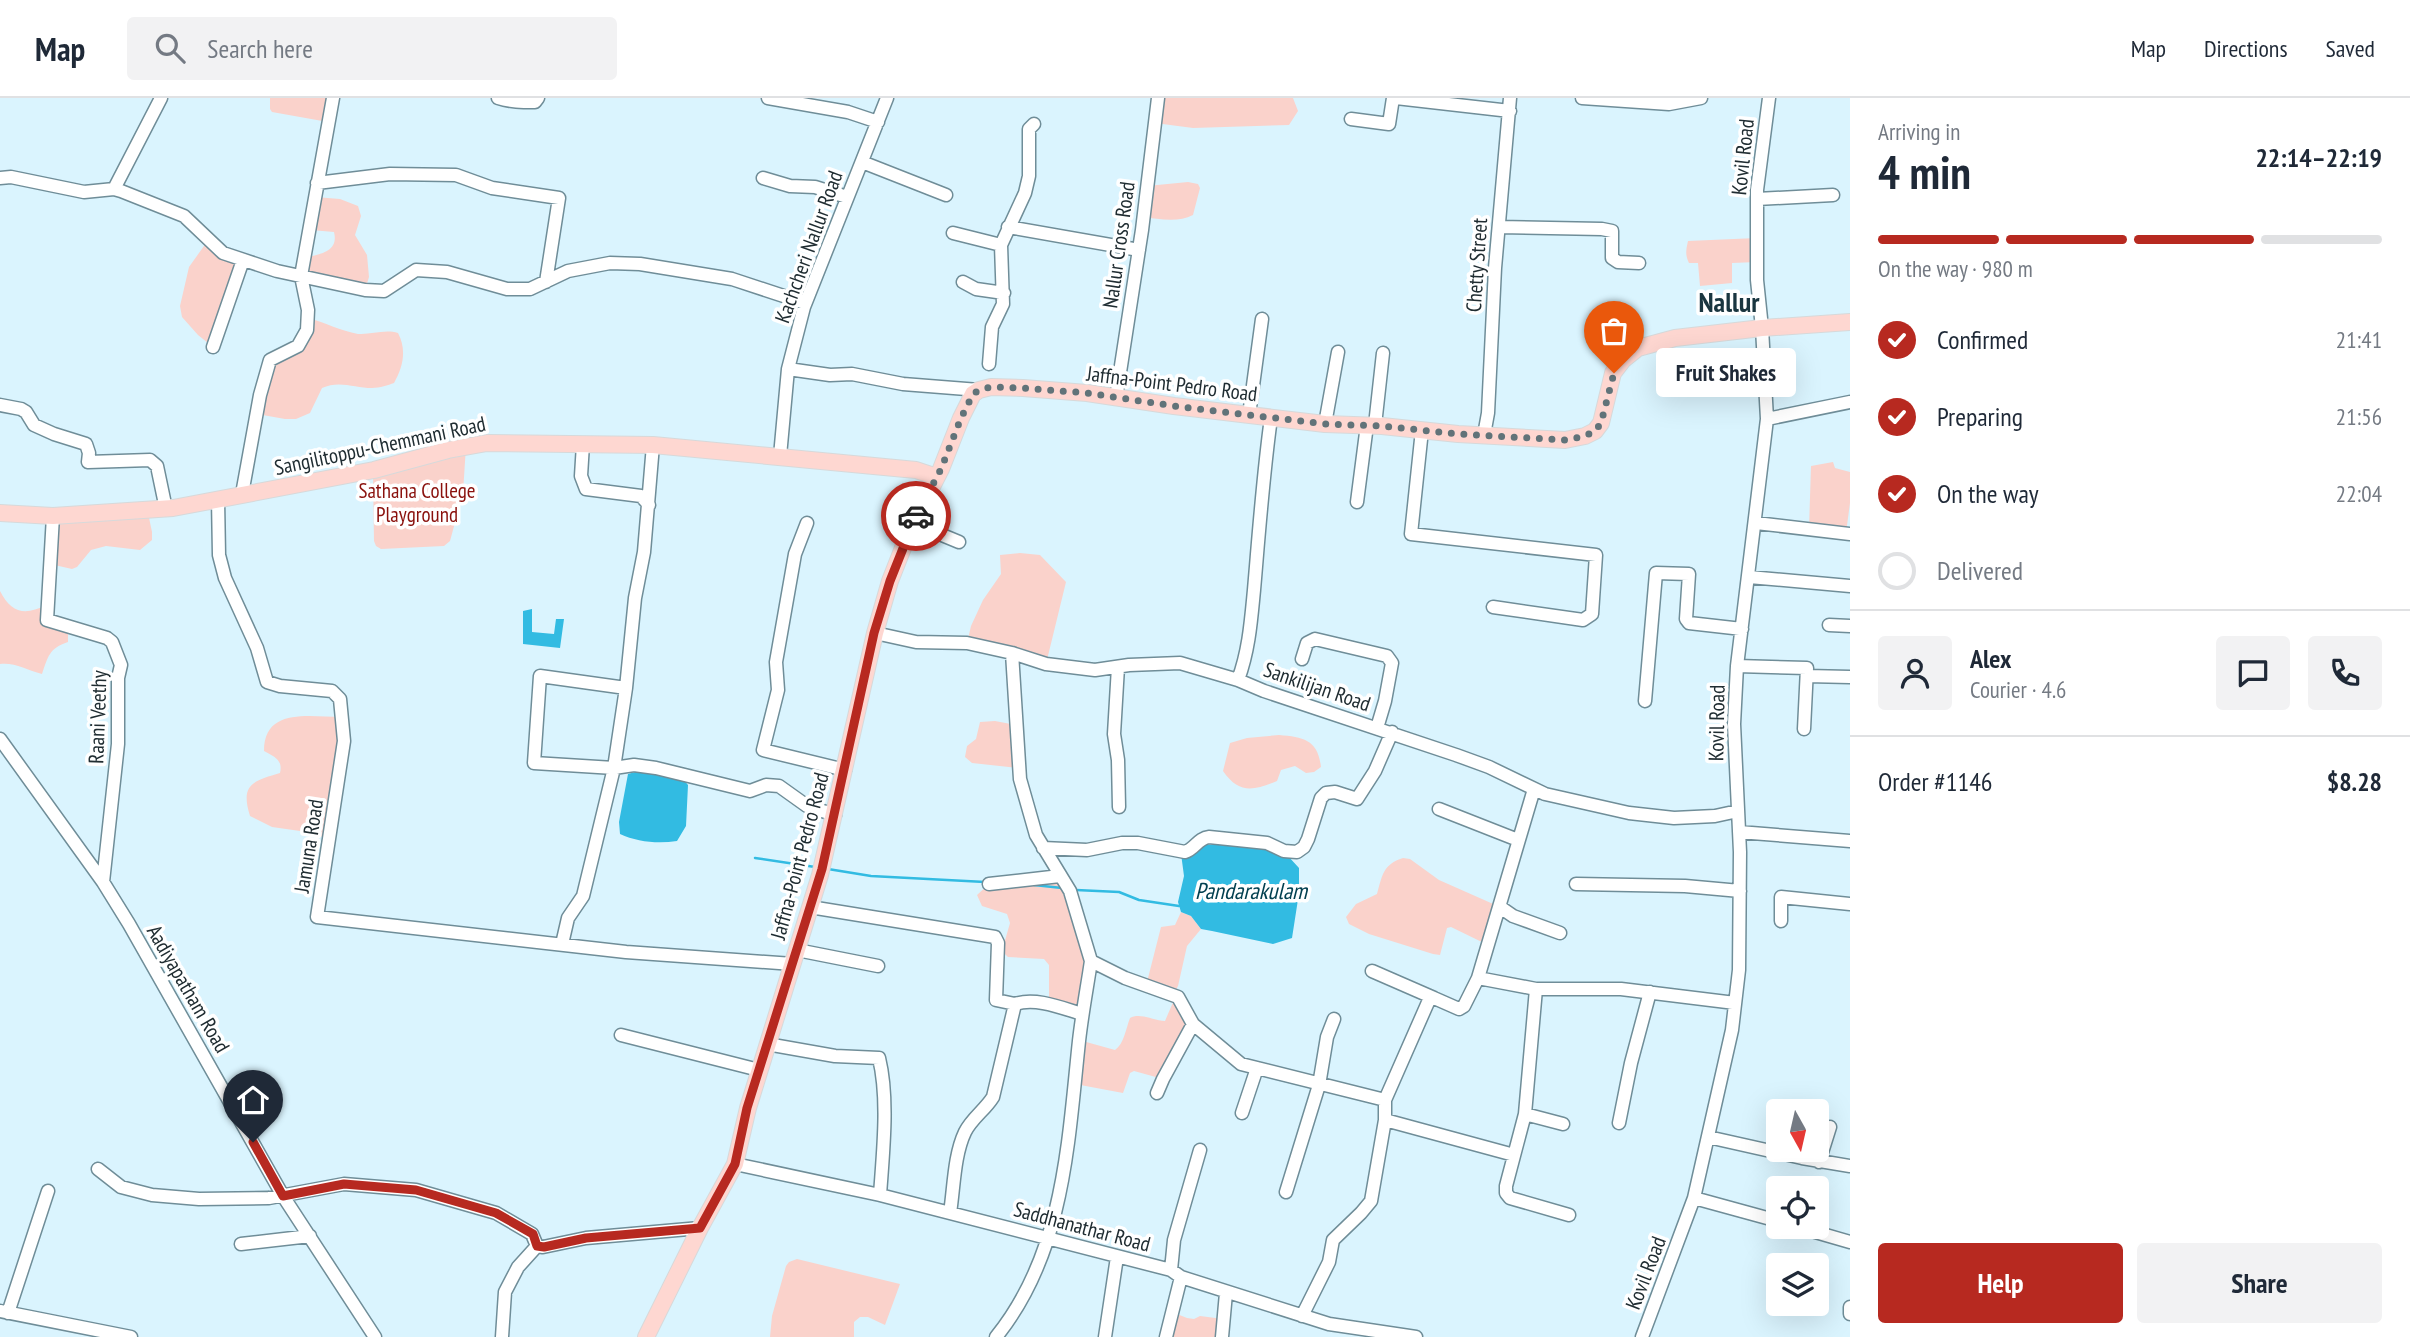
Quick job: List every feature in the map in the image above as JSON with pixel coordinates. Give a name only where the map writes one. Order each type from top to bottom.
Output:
[{"type":"main road","name":"Jaffna-Point Pedro Road","points":[[646,1337],[735,1164],[747,1108],[795,957],[835,815],[874,633],[890,581],[913,523],[937,477],[973,394],[991,387],[1023,388],[1325,424],[1565,440],[1595,431],[1601,423],[1614,373],[1623,360],[1638,348],[1675,338],[1850,322]]},
{"type":"main road","name":"Sangilitoppu-Chemmani Road","points":[[0,513],[52,516],[166,509],[374,470],[448,450],[487,443],[653,445],[916,470],[937,477]]},
{"type":"street","points":[[114,189],[160,98]]},
{"type":"street","points":[[242,494],[260,395],[270,360],[298,346],[307,330],[308,310],[301,276],[333,98]]},
{"type":"street","points":[[498,98],[510,102],[535,102],[538,98]]},
{"type":"street","points":[[768,98],[848,113],[878,122]]},
{"type":"street","name":"Kachcheri Nallur Road","points":[[780,456],[788,369],[805,303],[887,98]]},
{"type":"street","name":"Nallur Cross Road","points":[[1115,398],[1139,250],[1158,98]]},
{"type":"street","points":[[1351,120],[1389,124],[1394,98],[1510,105]]},
{"type":"street","points":[[1582,98],[1669,104],[1701,98]]},
{"type":"street","name":"Kovil Road","points":[[1642,1337],[1694,1198],[1735,1003],[1739,970],[1739,832],[1734,724],[1737,666],[1767,419],[1757,281],[1757,199],[1769,98]]},
{"type":"street","name":"Chetty Street","points":[[1484,435],[1488,413],[1492,309],[1510,105]]},
{"type":"street","points":[[989,364],[992,327],[1003,304],[1001,245],[1025,193],[1029,176],[1029,129],[1034,124]]},
{"type":"street","points":[[862,162],[946,195]]},
{"type":"street","points":[[317,183],[390,174],[456,175],[492,188],[559,198],[546,282]]},
{"type":"street","points":[[0,178],[11,177],[84,192],[114,189],[184,216],[223,253],[276,271],[365,290],[384,291],[416,270],[447,272],[507,289],[530,289],[568,271],[610,263],[639,264],[732,279],[805,303]]},
{"type":"street","points":[[763,178],[790,186],[815,187],[847,197]]},
{"type":"street","points":[[1757,199],[1833,195]]},
{"type":"street","points":[[1008,227],[1139,250]]},
{"type":"street","points":[[1499,227],[1612,231],[1612,258],[1618,262],[1639,263]]},
{"type":"street","points":[[953,233],[1001,245]]},
{"type":"street","points":[[213,347],[243,260]]},
{"type":"street","points":[[963,282],[976,289],[1004,293]]},
{"type":"street","points":[[1249,415],[1262,319]]},
{"type":"street","points":[[1325,424],[1338,352]]},
{"type":"street","points":[[1357,502],[1383,353]]},
{"type":"street","points":[[788,369],[830,375],[852,374],[896,383],[979,390]]},
{"type":"street","points":[[1767,419],[1850,402]]},
{"type":"street","points":[[0,405],[21,409],[34,425],[86,444],[88,461],[150,460],[156,466],[166,509]]},
{"type":"street","points":[[1238,680],[1247,657],[1250,634],[1271,418]]},
{"type":"street","points":[[1422,430],[1411,534],[1596,555],[1592,614],[1589,617],[1583,620],[1493,607]]},
{"type":"street","points":[[583,444],[581,476],[586,489],[641,496],[649,505]]},
{"type":"street","points":[[562,944],[568,918],[583,896],[614,768],[626,688],[635,598],[645,552],[653,445]]},
{"type":"street","name":"Jamuna Road","points":[[218,499],[219,555],[225,578],[257,648],[267,682],[332,691],[340,699],[344,741],[317,917],[562,944],[795,957],[878,966]]},
{"type":"street","name":"Raani Veethy","points":[[52,516],[47,620],[107,638],[112,642],[121,666],[118,678],[118,744],[103,883]]},
{"type":"street","points":[[807,523],[795,554],[776,662],[778,691],[763,750],[845,770]]},
{"type":"street","points":[[913,523],[959,542]]},
{"type":"street","points":[[1756,523],[1850,534]]},
{"type":"street","points":[[1645,701],[1656,573],[1689,574],[1686,618],[1689,623],[1742,629]]},
{"type":"street","points":[[1749,577],[1850,586]]},
{"type":"street","points":[[1829,625],[1850,626]]},
{"type":"street","name":"Sankilijan Road","points":[[874,633],[916,642],[967,643],[1046,664],[1095,670],[1180,663],[1392,732],[1489,767],[1534,789],[1629,813],[1674,818],[1705,817],[1738,811]]},
{"type":"street","points":[[1302,659],[1307,643],[1315,639],[1387,656],[1392,663],[1377,728]]},
{"type":"street","points":[[996,1337],[1012,1317],[1033,1280],[1049,1237],[1063,1184],[1082,1014],[1091,961],[1070,891],[1036,835],[1020,779],[1012,653]]},
{"type":"street","points":[[1737,666],[1807,668],[1804,729]]},
{"type":"street","points":[[1118,667],[1114,734],[1118,760],[1119,807]]},
{"type":"street","points":[[626,688],[540,676],[534,763],[614,768],[634,765],[750,791],[766,785],[779,786],[807,806],[835,815]]},
{"type":"street","points":[[1807,676],[1850,677]]},
{"type":"street","points":[[1043,848],[1087,850],[1122,842],[1185,852],[1201,839],[1209,837],[1267,843],[1284,851],[1297,852],[1304,847],[1308,839],[1321,798],[1326,793],[1335,792],[1357,799],[1374,771],[1392,732]]},
{"type":"street","name":"Aadiyapatham Road","points":[[0,739],[103,883],[129,924],[283,1196],[375,1337]]},
{"type":"street","points":[[1372,971],[1459,1009],[1464,1006],[1478,978],[1534,789]]},
{"type":"street","points":[[1439,809],[1518,840]]},
{"type":"street","points":[[1739,832],[1850,841]]},
{"type":"street","points":[[989,884],[1059,876]]},
{"type":"street","points":[[1576,884],[1685,886],[1740,891]]},
{"type":"street","points":[[1781,921],[1781,897],[1850,904]]},
{"type":"street","points":[[810,907],[995,937],[998,943],[996,1000],[1015,1004],[1024,1000],[1082,1014]]},
{"type":"street","points":[[1500,907],[1513,916],[1560,933]]},
{"type":"street","points":[[1091,961],[1125,978],[1178,997],[1193,1024],[1241,1064],[1385,1100]]},
{"type":"street","points":[[1478,978],[1536,989],[1621,989],[1735,1003]]},
{"type":"street","points":[[1536,989],[1525,1114],[1506,1193],[1510,1198],[1569,1215]]},
{"type":"street","points":[[1619,1123],[1631,1063],[1650,992]]},
{"type":"street","points":[[1302,1316],[1329,1262],[1333,1240],[1371,1201],[1385,1120],[1385,1100],[1429,1000],[1434,998]]},
{"type":"street","points":[[950,1213],[960,1147],[971,1122],[993,1097],[1015,1004]]},
{"type":"street","points":[[1286,1192],[1318,1085],[1327,1037],[1335,1019]]},
{"type":"street","points":[[1157,1093],[1193,1024]]},
{"type":"street","points":[[621,1035],[759,1070]]},
{"type":"street","points":[[767,1044],[835,1056],[879,1058],[883,1098],[880,1195]]},
{"type":"street","points":[[1242,1113],[1257,1068]]},
{"type":"street","points":[[1525,1114],[1563,1124]]},
{"type":"street","points":[[1385,1120],[1514,1155]]},
{"type":"street","points":[[1708,1137],[1766,1150]]},
{"type":"street","points":[[1166,1337],[1176,1274],[1174,1240],[1200,1150]]},
{"type":"street","points":[[1825,1162],[1850,1166]]},
{"type":"street","name":"Saddhanathar Road","points":[[735,1164],[880,1195],[1049,1237],[1176,1274],[1226,1293],[1329,1324],[1416,1337]]},
{"type":"street","points":[[98,1169],[121,1187],[152,1195],[199,1199],[283,1196],[344,1184],[416,1190],[496,1213],[533,1234],[537,1246]]},
{"type":"street","points":[[48,1192],[4,1312],[131,1337]]},
{"type":"street","points":[[1694,1198],[1766,1218]]},
{"type":"street","points":[[537,1246],[544,1247],[586,1238],[700,1228]]},
{"type":"street","points":[[241,1244],[310,1236]]},
{"type":"street","points":[[1829,1236],[1850,1242]]},
{"type":"street","points":[[502,1337],[505,1292],[518,1267],[537,1246]]},
{"type":"street","points":[[1105,1337],[1117,1257]]},
{"type":"street","points":[[1222,1337],[1226,1293]]},
{"type":"street","points":[[1850,1307],[1850,1314]]},
{"type":"green space","points":[[270,98],[333,98],[328,122],[272,112]]},
{"type":"green space","points":[[1158,98],[1293,98],[1298,111],[1289,125],[1193,128],[1155,123]]},
{"type":"green space","points":[[1188,182],[1198,184],[1200,188],[1193,215],[1175,220],[1143,217],[1147,186]]},
{"type":"green space","points":[[315,197],[340,199],[358,206],[361,216],[355,235],[367,255],[369,277],[365,290],[301,276],[305,258],[327,251],[335,239],[334,232],[311,230]]},
{"type":"green space","points":[[1757,238],[1757,262],[1732,263],[1732,283],[1700,286],[1698,263],[1689,263],[1687,257],[1688,241]]},
{"type":"green space","points":[[209,239],[243,260],[213,347],[182,317],[180,306],[189,267]]},
{"type":"green space","points":[[308,318],[358,334],[398,333],[403,358],[394,383],[375,388],[341,384],[322,388],[310,413],[296,419],[257,414],[270,360],[298,346]]},
{"type":"green space","name":"Sathana College Playground","points":[[466,446],[463,493],[450,541],[444,546],[381,549],[376,546],[373,474]]},
{"type":"green space","points":[[1833,462],[1835,468],[1850,472],[1846,533],[1809,529],[1811,466]]},
{"type":"green space","points":[[148,513],[152,540],[140,550],[106,546],[91,550],[77,567],[72,569],[50,564],[53,516]]},
{"type":"green space","points":[[1000,555],[1040,555],[1066,582],[1046,664],[967,643],[971,626],[983,600],[1001,574]]},
{"type":"green space","points":[[0,591],[14,608],[32,611],[46,605],[47,620],[68,626],[68,642],[53,650],[42,674],[15,665],[0,664]]},
{"type":"green space","points":[[303,716],[341,717],[330,839],[307,832],[272,827],[250,816],[247,805],[248,790],[256,782],[280,773],[281,769],[275,757],[264,751],[266,737],[272,727],[280,721]]},
{"type":"green space","points":[[995,721],[1016,725],[1019,768],[972,763],[965,757],[967,746],[976,739],[980,722]]},
{"type":"green space","points":[[1279,735],[1308,742],[1317,751],[1321,767],[1306,773],[1295,766],[1281,770],[1277,781],[1254,788],[1235,784],[1223,771],[1230,743],[1247,738]]},
{"type":"green space","points":[[1403,858],[1410,859],[1439,880],[1500,907],[1488,945],[1451,927],[1447,928],[1440,955],[1433,954],[1369,934],[1349,924],[1346,917],[1356,904],[1377,894],[1387,867]]},
{"type":"green space","points":[[1060,876],[1091,961],[1082,1014],[1049,1004],[1049,965],[1044,959],[1008,957],[1002,951],[1010,923],[1007,914],[982,906],[977,895],[989,884]]},
{"type":"green space","points":[[1181,912],[1191,916],[1201,929],[1187,946],[1178,986],[1173,995],[1147,982],[1161,927],[1175,925]]},
{"type":"green space","points":[[1174,1000],[1193,1024],[1163,1079],[1134,1071],[1130,1073],[1123,1093],[1075,1084],[1079,1040],[1115,1050],[1123,1040],[1130,1018],[1143,1016],[1165,1021]]},
{"type":"green space","points":[[797,1259],[900,1284],[885,1325],[868,1317],[860,1317],[854,1322],[854,1337],[770,1337],[772,1316],[786,1266]]},
{"type":"green space","points":[[1172,1312],[1194,1319],[1200,1316],[1223,1319],[1222,1337],[1166,1337]]},
{"type":"water","points":[[1720,378],[1737,379],[1737,397],[1719,396]]},
{"type":"water","points":[[532,609],[532,632],[554,634],[556,619],[564,619],[560,648],[523,644],[523,611]]},
{"type":"water","points":[[642,770],[682,778],[688,785],[686,826],[677,841],[648,842],[620,834],[619,822],[628,774]]},
{"type":"water","name":"Pandarakulam","points":[[1277,844],[1299,868],[1299,893],[1292,938],[1273,944],[1201,929],[1191,916],[1181,912],[1178,902],[1184,876],[1180,846]]},
{"type":"waterway","points":[[755,858],[815,867]]},
{"type":"waterway","points":[[828,869],[871,876],[985,882]]},
{"type":"waterway","points":[[1034,885],[1062,888]]},
{"type":"waterway","points":[[1076,890],[1119,892],[1139,900],[1179,906]]},
{"type":"way so far","points":[[916,516],[941,469],[973,394],[991,387],[1087,393],[1325,424],[1565,440],[1585,436],[1595,431],[1601,423],[1614,373]]},
{"type":"place","name":"Fruit Shakes","points":[[1614,373]]},
{"type":"district","name":"Nallur","points":[[1729,302]]},
{"type":"route","points":[[253,1142],[283,1196],[344,1184],[416,1190],[496,1213],[533,1234],[537,1246],[544,1247],[586,1238],[700,1228],[735,1164],[747,1108],[822,869],[874,633],[890,581],[916,516]]}]
